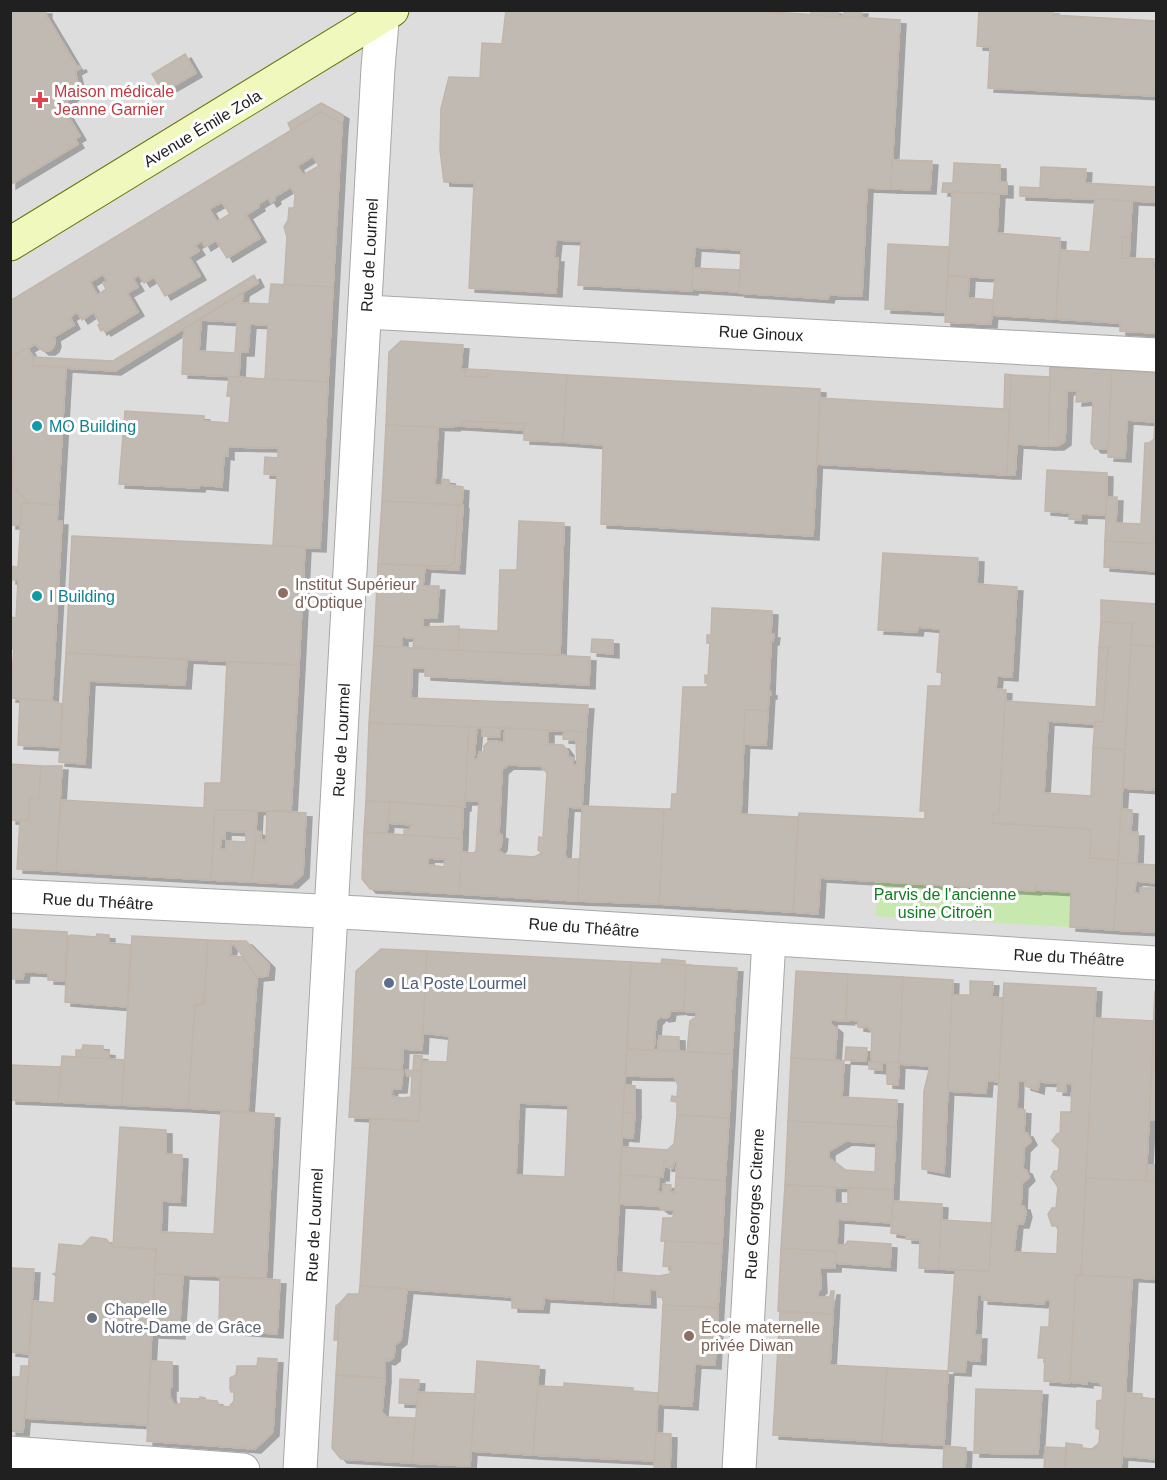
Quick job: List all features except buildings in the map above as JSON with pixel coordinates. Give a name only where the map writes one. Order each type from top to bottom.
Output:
[{"type":"main road","name":"Avenue Émile Zola","points":[[10,244],[386,12]]},
{"type":"street","name":"Rue de Lourmel","points":[[300,1470],[366,312],[386,12]]},
{"type":"street","name":"Rue Ginoux","points":[[366,312],[1156,355]]},
{"type":"street","name":"Rue du Théâtre","points":[[10,896],[331,912],[1156,963]]},
{"type":"street","name":"Rue Georges Citerne","points":[[739,1470],[769,939]]},
{"type":"street","points":[[10,1453],[243,1470]]},
{"type":"shaded area","points":[[11,11],[1156,11],[1156,1469],[11,1469]]},
{"type":"green space","name":"Parvis de l'ancienne usine Citroën","points":[[877,881],[1071,892],[1070,927],[876,916]]},
{"type":"place","name":"Maison médicale Jeanne Garnier","points":[[40,100]]},
{"type":"place","name":"MO Building","points":[[37,426]]},
{"type":"place","name":"Institut Supérieur d'Optique","points":[[283,593]]},
{"type":"place","name":"I Building","points":[[37,596]]},
{"type":"place","name":"La Poste Lourmel","points":[[389,983]]},
{"type":"place","name":"Chapelle Notre-Dame de Grâce","points":[[92,1318]]},
{"type":"place","name":"École maternelle privée Diwan","points":[[689,1336]]}]
